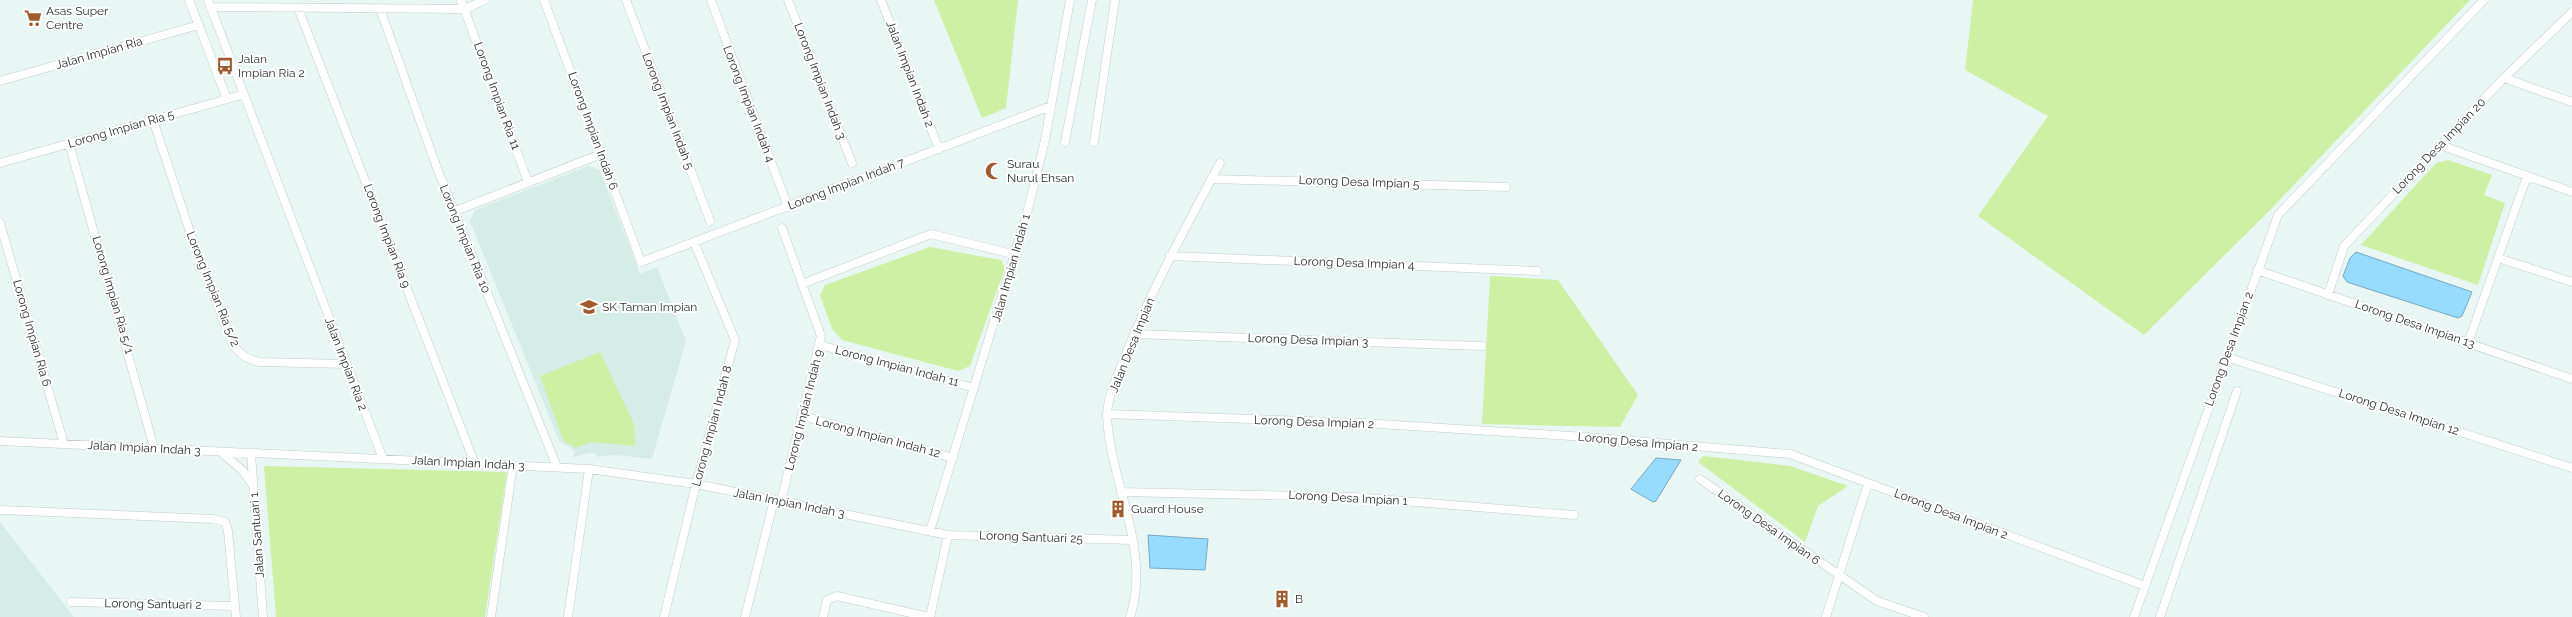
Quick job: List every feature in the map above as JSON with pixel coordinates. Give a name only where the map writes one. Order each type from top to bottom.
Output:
[{"type":"street","points":[[189,0],[227,99]]},
{"type":"street","name":"Lorong Impian Ria 11","points":[[461,0],[528,182]]},
{"type":"street","points":[[209,3],[298,8],[465,9],[485,0]]},
{"type":"street","name":"Lorong Impian Indah 6","points":[[544,0],[641,262]]},
{"type":"street","name":"Lorong Impian Indah 5","points":[[626,0],[710,221]]},
{"type":"street","name":"Lorong Impian Indah 4","points":[[711,0],[788,207]]},
{"type":"street","name":"Lorong Impian Indah 3","points":[[788,0],[852,163]]},
{"type":"street","name":"Jalan Impian Indah 2","points":[[881,0],[939,149]]},
{"type":"street","name":"Jalan Impian Indah 1","points":[[930,531],[1016,255],[1045,140],[1070,0]]},
{"type":"street","points":[[1065,142],[1092,0]]},
{"type":"street","points":[[1094,142],[1115,0]]},
{"type":"street","name":"Lorong Desa Impian 2","points":[[2134,617],[2257,270],[2278,215],[2484,0]]},
{"type":"street","name":"Jalan Impian Ria 2","points":[[209,3],[242,95],[383,459]]},
{"type":"street","name":"Lorong Impian Ria 9","points":[[298,8],[475,464]]},
{"type":"street","name":"Lorong Impian Ria 10","points":[[380,9],[453,212],[557,467]]},
{"type":"street","name":"Lorong Desa Impian 20","points":[[2328,295],[2344,246],[2504,78],[2572,12]]},
{"type":"street","name":"Jalan Impian Ria","points":[[0,81],[199,26]]},
{"type":"street","points":[[2504,78],[2572,102]]},
{"type":"street","name":"Lorong Impian Ria 5","points":[[0,163],[242,95]]},
{"type":"street","name":"Lorong Impian Indah 7","points":[[641,262],[1051,106]]},
{"type":"street","name":"Lorong Impian Ria 5/2","points":[[154,120],[191,235],[232,343],[238,353],[247,360],[260,362],[346,364]]},
{"type":"street","name":"Lorong Impian Ria 5/1","points":[[69,143],[154,448]]},
{"type":"street","points":[[2440,145],[2572,192]]},
{"type":"street","points":[[453,212],[601,154]]},
{"type":"street","name":"Jalan Desa Impian","points":[[1130,617],[1138,587],[1132,540],[1112,458],[1107,414],[1113,389],[1134,334],[1170,256],[1220,163]]},
{"type":"street","points":[[2468,343],[2527,176]]},
{"type":"street","name":"Lorong Desa Impian 5","points":[[1211,179],[1506,187]]},
{"type":"street","name":"Lorong Impian Ria 6","points":[[0,223],[64,444]]},
{"type":"street","name":"Lorong Impian Indah 9","points":[[745,617],[777,500],[803,416],[821,336],[782,228]]},
{"type":"street","points":[[802,284],[931,234],[1016,255]]},
{"type":"street","name":"Lorong Impian Indah 8","points":[[664,617],[696,484],[736,340],[694,242]]},
{"type":"street","name":"Lorong Desa Impian 4","points":[[1170,256],[1538,271]]},
{"type":"street","points":[[2498,258],[2572,282]]},
{"type":"street","name":"Lorong Desa Impian 13","points":[[2257,270],[2572,379]]},
{"type":"street","name":"Lorong Desa Impian 3","points":[[1134,334],[1482,346]]},
{"type":"street","name":"Lorong Impian Indah 11","points":[[820,345],[974,388]]},
{"type":"street","name":"Lorong Desa Impian 12","points":[[2226,357],[2572,468]]},
{"type":"street","points":[[2160,617],[2237,391]]},
{"type":"street","name":"Lorong Desa Impian 2","points":[[1107,414],[1370,424],[1586,437],[1790,454],[2145,586]]},
{"type":"street","name":"Lorong Impian Indah 12","points":[[803,416],[953,458]]},
{"type":"street","name":"Jalan Impian Indah 3","points":[[0,441],[589,469],[696,484],[930,531]]},
{"type":"street","points":[[221,452],[243,471],[254,487]]},
{"type":"street","name":"Jalan Santuari 1","points":[[251,453],[263,617]]},
{"type":"street","points":[[491,617],[513,465]]},
{"type":"street","points":[[568,617],[589,469]]},
{"type":"street","name":"Lorong Desa Impian 6","points":[[1700,479],[1877,601],[1924,617]]},
{"type":"street","points":[[1826,617],[1868,483]]},
{"type":"street","name":"Lorong Desa Impian 1","points":[[1121,492],[1354,497],[1574,514]]},
{"type":"street","points":[[2,510],[220,520],[225,522],[228,531],[236,617]]},
{"type":"street","name":"Lorong Santuari 25","points":[[930,531],[948,535],[1132,540]]},
{"type":"street","points":[[823,617],[827,600],[837,596],[929,617],[948,535]]},
{"type":"street","name":"Lorong Santuari 2","points":[[71,602],[235,606]]},
{"type":"shaded area","name":"SK Taman Impian","points":[[588,166],[600,170],[640,274],[657,267],[686,341],[652,459],[615,455],[596,457],[596,453],[573,457],[575,451],[559,441],[470,221],[475,210]]},
{"type":"shaded area","points":[[0,522],[74,617],[0,617]]},
{"type":"green space","points":[[934,0],[1018,0],[1006,108],[982,118]]},
{"type":"green space","points":[[1973,0],[2470,0],[2269,211],[2144,335],[1978,216],[2048,116],[1965,70]]},
{"type":"green space","points":[[2448,160],[2492,175],[2484,195],[2505,203],[2478,285],[2361,245],[2436,163]]},
{"type":"green space","points":[[930,247],[1001,260],[1005,268],[970,366],[958,371],[842,340],[832,329],[820,295],[825,285]]},
{"type":"green space","points":[[1490,276],[1558,280],[1638,395],[1620,427],[1482,424]]},
{"type":"green space","points":[[600,352],[634,424],[635,446],[592,442],[575,448],[563,440],[540,376]]},
{"type":"green space","points":[[1703,456],[1790,466],[1848,486],[1818,506],[1805,542],[1698,462]]},
{"type":"green space","points":[[264,466],[507,472],[485,617],[276,617]]},
{"type":"water","points":[[2356,252],[2472,292],[2462,316],[2458,318],[2347,282],[2343,276],[2350,258]]},
{"type":"water","points":[[1656,458],[1681,460],[1656,501],[1653,502],[1631,489]]},
{"type":"water","points":[[1148,535],[1208,539],[1205,570],[1150,568]]},
{"type":"place","name":"Asas Super Centre","points":[[33,18]]},
{"type":"place","name":"Jalan Impian Ria 2","points":[[225,66]]},
{"type":"place","name":"Surau Nurul Ehsan","points":[[994,171]]},
{"type":"place","name":"SK Taman Impian","points":[[589,307]]},
{"type":"place","name":"Guard House","points":[[1118,509]]},
{"type":"place","name":"B","points":[[1282,599]]}]
